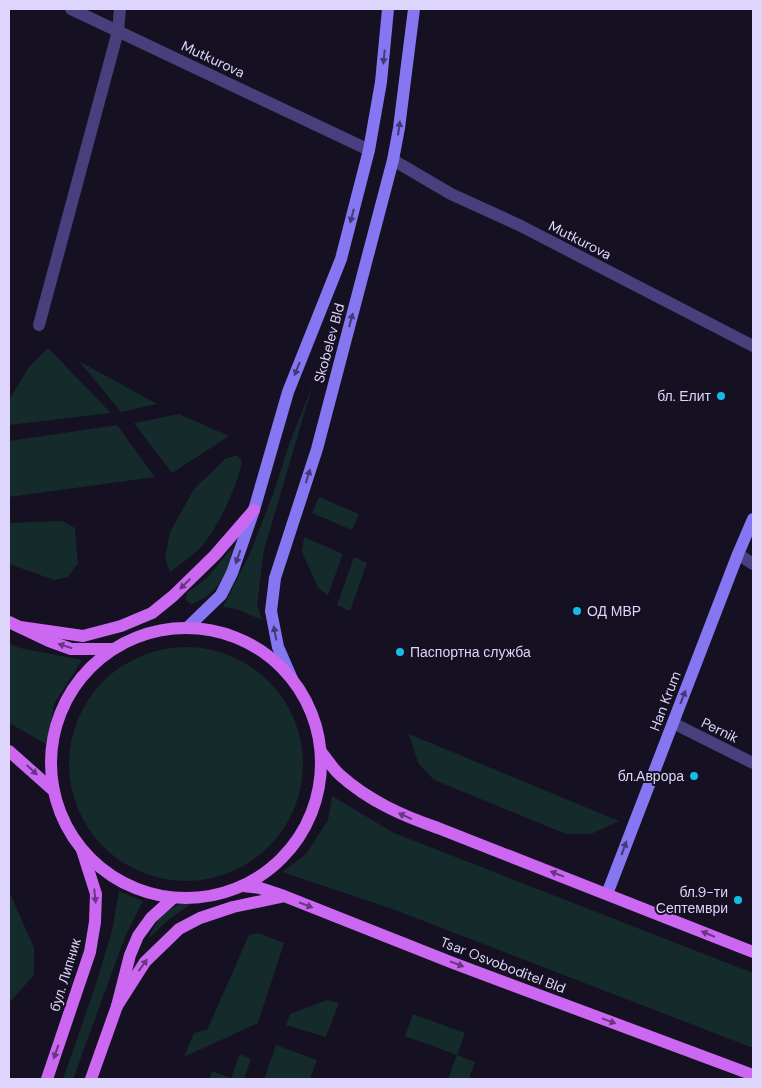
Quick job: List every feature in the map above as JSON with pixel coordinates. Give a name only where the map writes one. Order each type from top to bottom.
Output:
[{"type":"main road","name":"Skobelev Bld","points":[[188,627],[221,595],[232,573],[254,510],[288,392],[341,258],[369,150],[381,82],[388,9]]},
{"type":"main road","name":"Skobelev Bld","points":[[292,678],[278,647],[271,611],[275,578],[317,449],[393,160],[399,128],[414,9]]},
{"type":"main road","points":[[14,624],[83,636],[121,626],[152,613],[173,596],[215,555],[254,510]]},
{"type":"main road","name":"Han Krum","points":[[607,894],[753,519]]},
{"type":"main road","name":"Tsar Osvoboditel Bld","points":[[14,624],[49,641],[71,649],[113,649]]},
{"type":"main road","name":"Tsar Osvoboditel Bld","points":[[188,627],[214,629],[240,639],[269,656],[292,678],[312,713],[321,752],[319,784],[310,816],[306,823],[293,845],[270,868],[243,886],[220,894],[197,898],[173,898],[139,890],[108,873],[82,850],[64,822],[54,791],[51,764],[54,737],[62,711],[74,687],[92,666],[113,649],[143,635],[188,627]]},
{"type":"main road","points":[[9,751],[54,791]]},
{"type":"main road","name":"Tsar Osvoboditel Bld","points":[[321,752],[340,775],[368,796],[404,816],[753,952]]},
{"type":"main road","name":"бул. Липник","points":[[46,1079],[90,952],[95,922],[96,894],[82,850]]},
{"type":"main road","name":"Tsar Osvoboditel Bld","points":[[243,886],[260,888],[284,896],[453,963],[753,1075]]},
{"type":"main road","points":[[117,1006],[145,962],[179,929],[200,918],[233,907],[284,896]]},
{"type":"main road","points":[[90,1079],[117,1006],[130,955],[138,936],[151,918],[173,898]]},
{"type":"street","name":"Mutkurova","points":[[71,9],[369,150]]},
{"type":"street","points":[[40,325],[118,31],[120,9]]},
{"type":"street","name":"Mutkurova","points":[[393,160],[452,194],[521,226],[753,346]]},
{"type":"street","points":[[738,554],[753,564]]},
{"type":"street","name":"Pernik","points":[[673,723],[753,763]]},
{"type":"green space","points":[[48,348],[111,413],[9,425],[9,400],[29,367]]},
{"type":"green space","points":[[79,361],[157,404],[121,412]]},
{"type":"green space","points":[[313,384],[264,550],[257,605],[262,620],[236,609],[223,607],[251,551]]},
{"type":"green space","points":[[179,414],[229,436],[172,473],[134,423]]},
{"type":"green space","points":[[117,425],[155,477],[9,497],[9,441]]},
{"type":"green space","points":[[237,455],[242,461],[240,470],[232,494],[220,519],[200,548],[170,572],[165,558],[170,532],[194,489],[225,459]]},
{"type":"green space","points":[[319,497],[359,514],[352,530],[312,513]]},
{"type":"green space","points":[[62,521],[75,528],[78,563],[68,577],[54,580],[9,564],[9,523]]},
{"type":"green space","points":[[304,537],[343,554],[328,595],[318,588],[302,552]]},
{"type":"green space","points":[[234,548],[224,575],[215,589],[191,604],[186,600],[187,593],[207,578],[229,551]]},
{"type":"green space","points":[[354,557],[367,563],[350,611],[337,605]]},
{"type":"green space","points":[[9,643],[20,648],[82,660],[54,704],[48,745],[9,723]]},
{"type":"green space","points":[[186,647],[209,649],[231,656],[251,667],[269,681],[283,699],[294,719],[301,741],[303,764],[301,787],[294,809],[283,829],[269,847],[251,861],[231,872],[209,879],[186,881],[163,879],[141,872],[121,861],[103,847],[89,829],[78,809],[71,787],[69,764],[71,741],[78,719],[89,699],[103,681],[121,667],[141,656],[163,649]]},
{"type":"green space","points":[[409,734],[619,821],[591,834],[566,834],[434,780],[418,763]]},
{"type":"green space","points":[[332,796],[394,833],[753,973],[753,1048],[395,910],[282,872],[306,854],[328,820]]},
{"type":"green space","points":[[9,891],[34,948],[34,975],[9,1003]]},
{"type":"green space","points":[[119,891],[143,901],[125,937],[73,1079],[63,1079],[112,931]]},
{"type":"green space","points":[[180,904],[191,904],[168,920],[148,939],[160,918]]},
{"type":"green space","points":[[259,933],[284,943],[258,1023],[184,1057],[194,1033],[207,1030],[249,935]]},
{"type":"green space","points":[[327,1000],[339,1003],[326,1037],[286,1025],[290,1014]]},
{"type":"green space","points":[[413,1014],[465,1033],[457,1055],[405,1036]]},
{"type":"green space","points":[[276,1045],[317,1060],[310,1079],[264,1079]]},
{"type":"green space","points":[[240,1054],[251,1059],[244,1079],[209,1079],[212,1071],[231,1078]]},
{"type":"green space","points":[[457,1055],[475,1062],[469,1078],[473,1079],[448,1079]]},
{"type":"place","name":"бл. Елит","points":[[721,396]]},
{"type":"place","name":"ОД МВР","points":[[577,611]]},
{"type":"place","name":"Паспортна служба","points":[[400,652]]},
{"type":"place","name":"бл.Аврора","points":[[694,776]]},
{"type":"place","name":"бл.9-ти Септември","points":[[738,900]]}]
